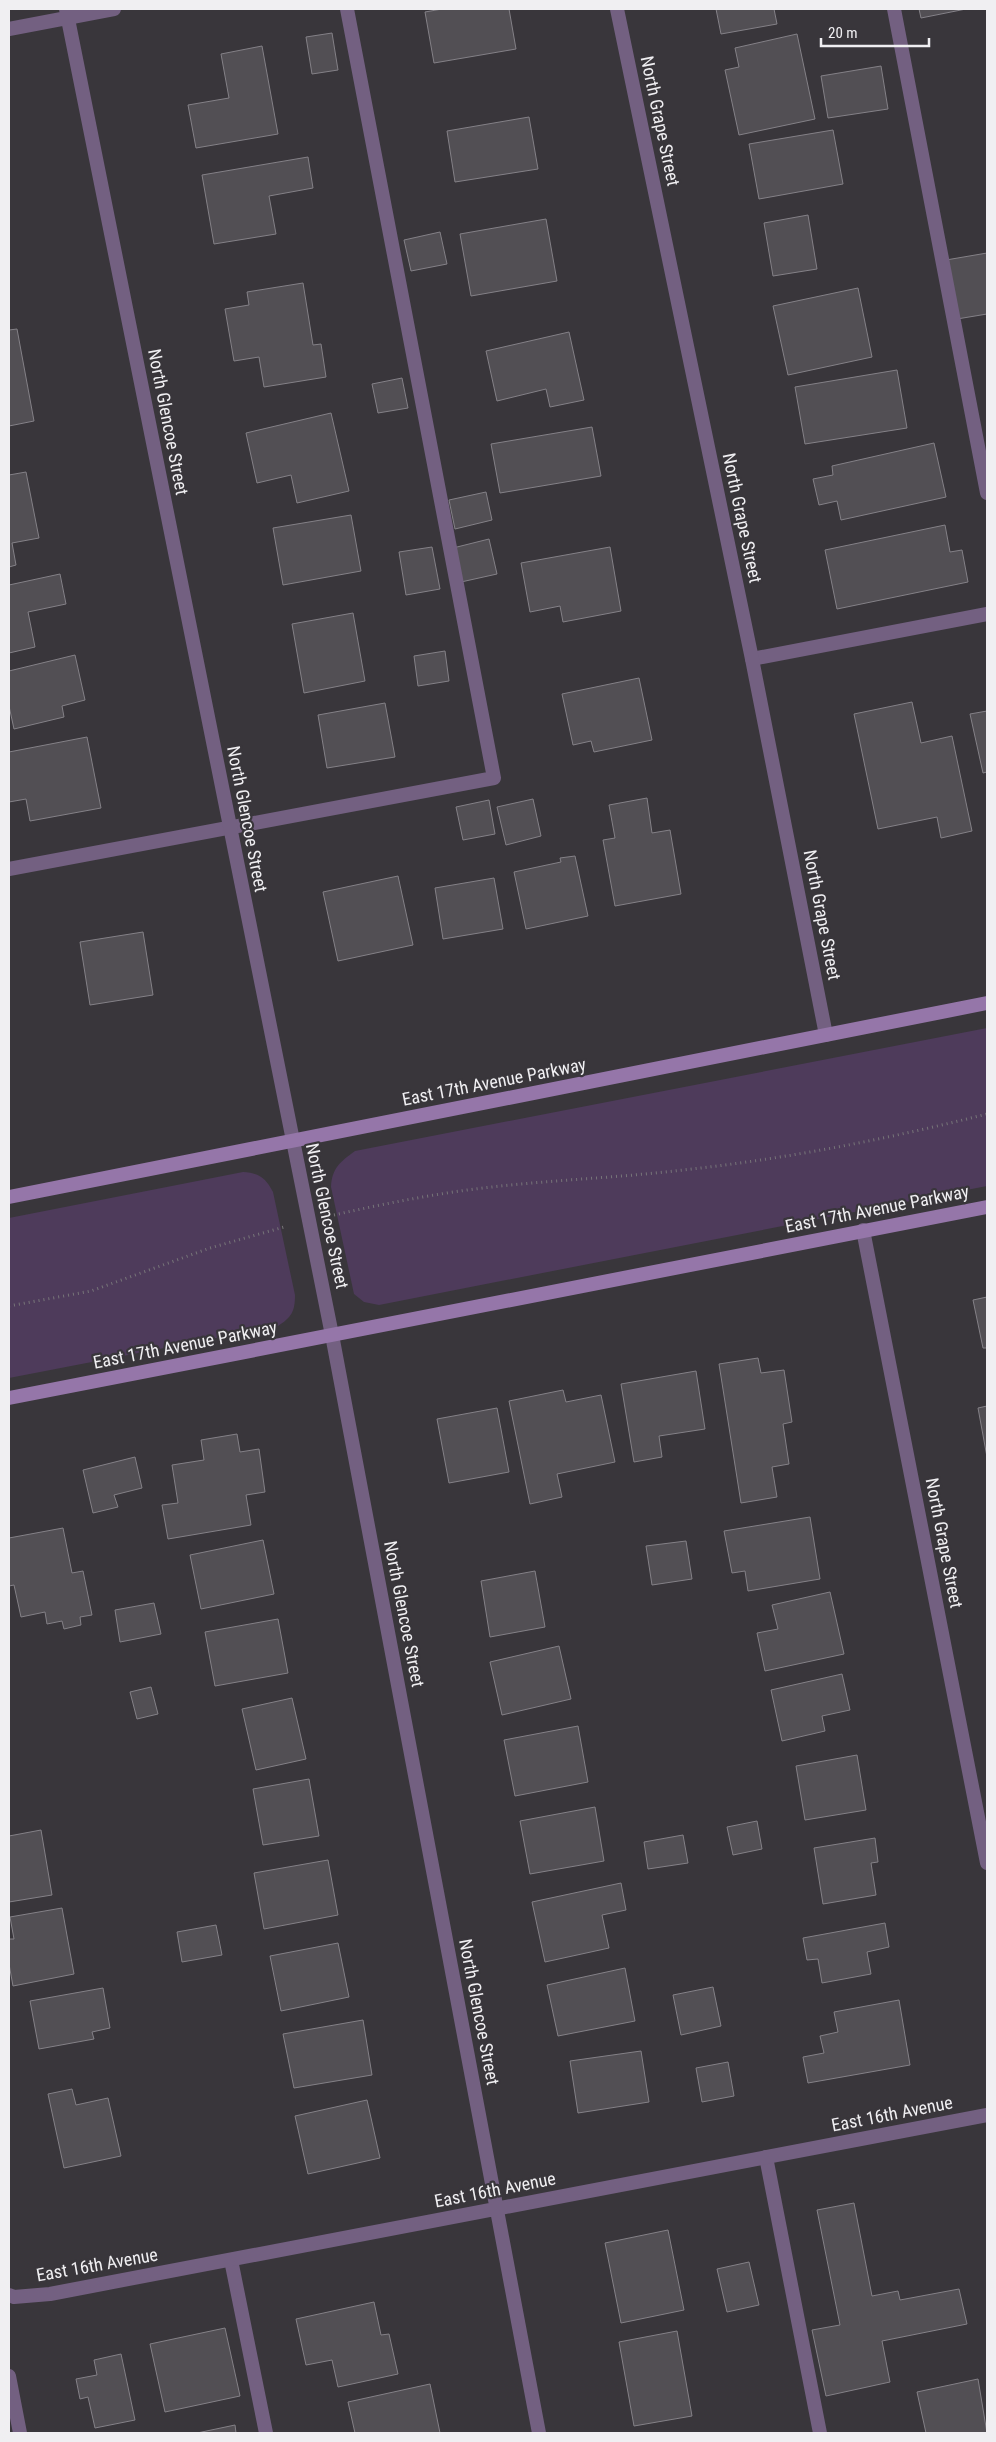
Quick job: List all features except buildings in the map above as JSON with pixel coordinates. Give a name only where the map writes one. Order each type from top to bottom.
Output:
[{"type":"main road","name":"East 17th Avenue Parkway","points":[[9,1197],[987,1004]]},
{"type":"main road","name":"East 17th Avenue Parkway","points":[[9,1398],[987,1207]]},
{"type":"street","points":[[9,29],[67,13],[114,9]]},
{"type":"street","points":[[9,869],[494,778],[347,9]]},
{"type":"street","name":"North Grape Street","points":[[618,9],[752,659],[826,1035]]},
{"type":"street","points":[[894,9],[987,492]]},
{"type":"street","name":"North Glencoe Street","points":[[67,13],[332,1336],[496,2209],[540,2433]]},
{"type":"street","points":[[752,659],[987,614]]},
{"type":"street","name":"North Grape Street","points":[[863,1230],[987,1863]]},
{"type":"street","name":"East 16th Avenue","points":[[9,2295],[14,2297],[50,2294],[987,2114]]},
{"type":"street","points":[[766,2157],[820,2433]]},
{"type":"street","points":[[231,2260],[266,2433]]},
{"type":"street","points":[[9,2376],[20,2433]]},
{"type":"path","points":[[9,1306],[90,1290],[210,1248],[309,1221],[398,1201],[483,1188],[684,1170],[804,1152],[929,1129],[987,1114]]},
{"type":"shaded area","points":[[987,1028],[987,1186],[379,1305],[364,1302],[354,1294],[331,1187],[335,1170],[355,1151]]},
{"type":"shaded area","points":[[243,1172],[261,1177],[268,1183],[273,1192],[295,1295],[292,1313],[287,1320],[278,1326],[9,1378],[9,1218]]}]
